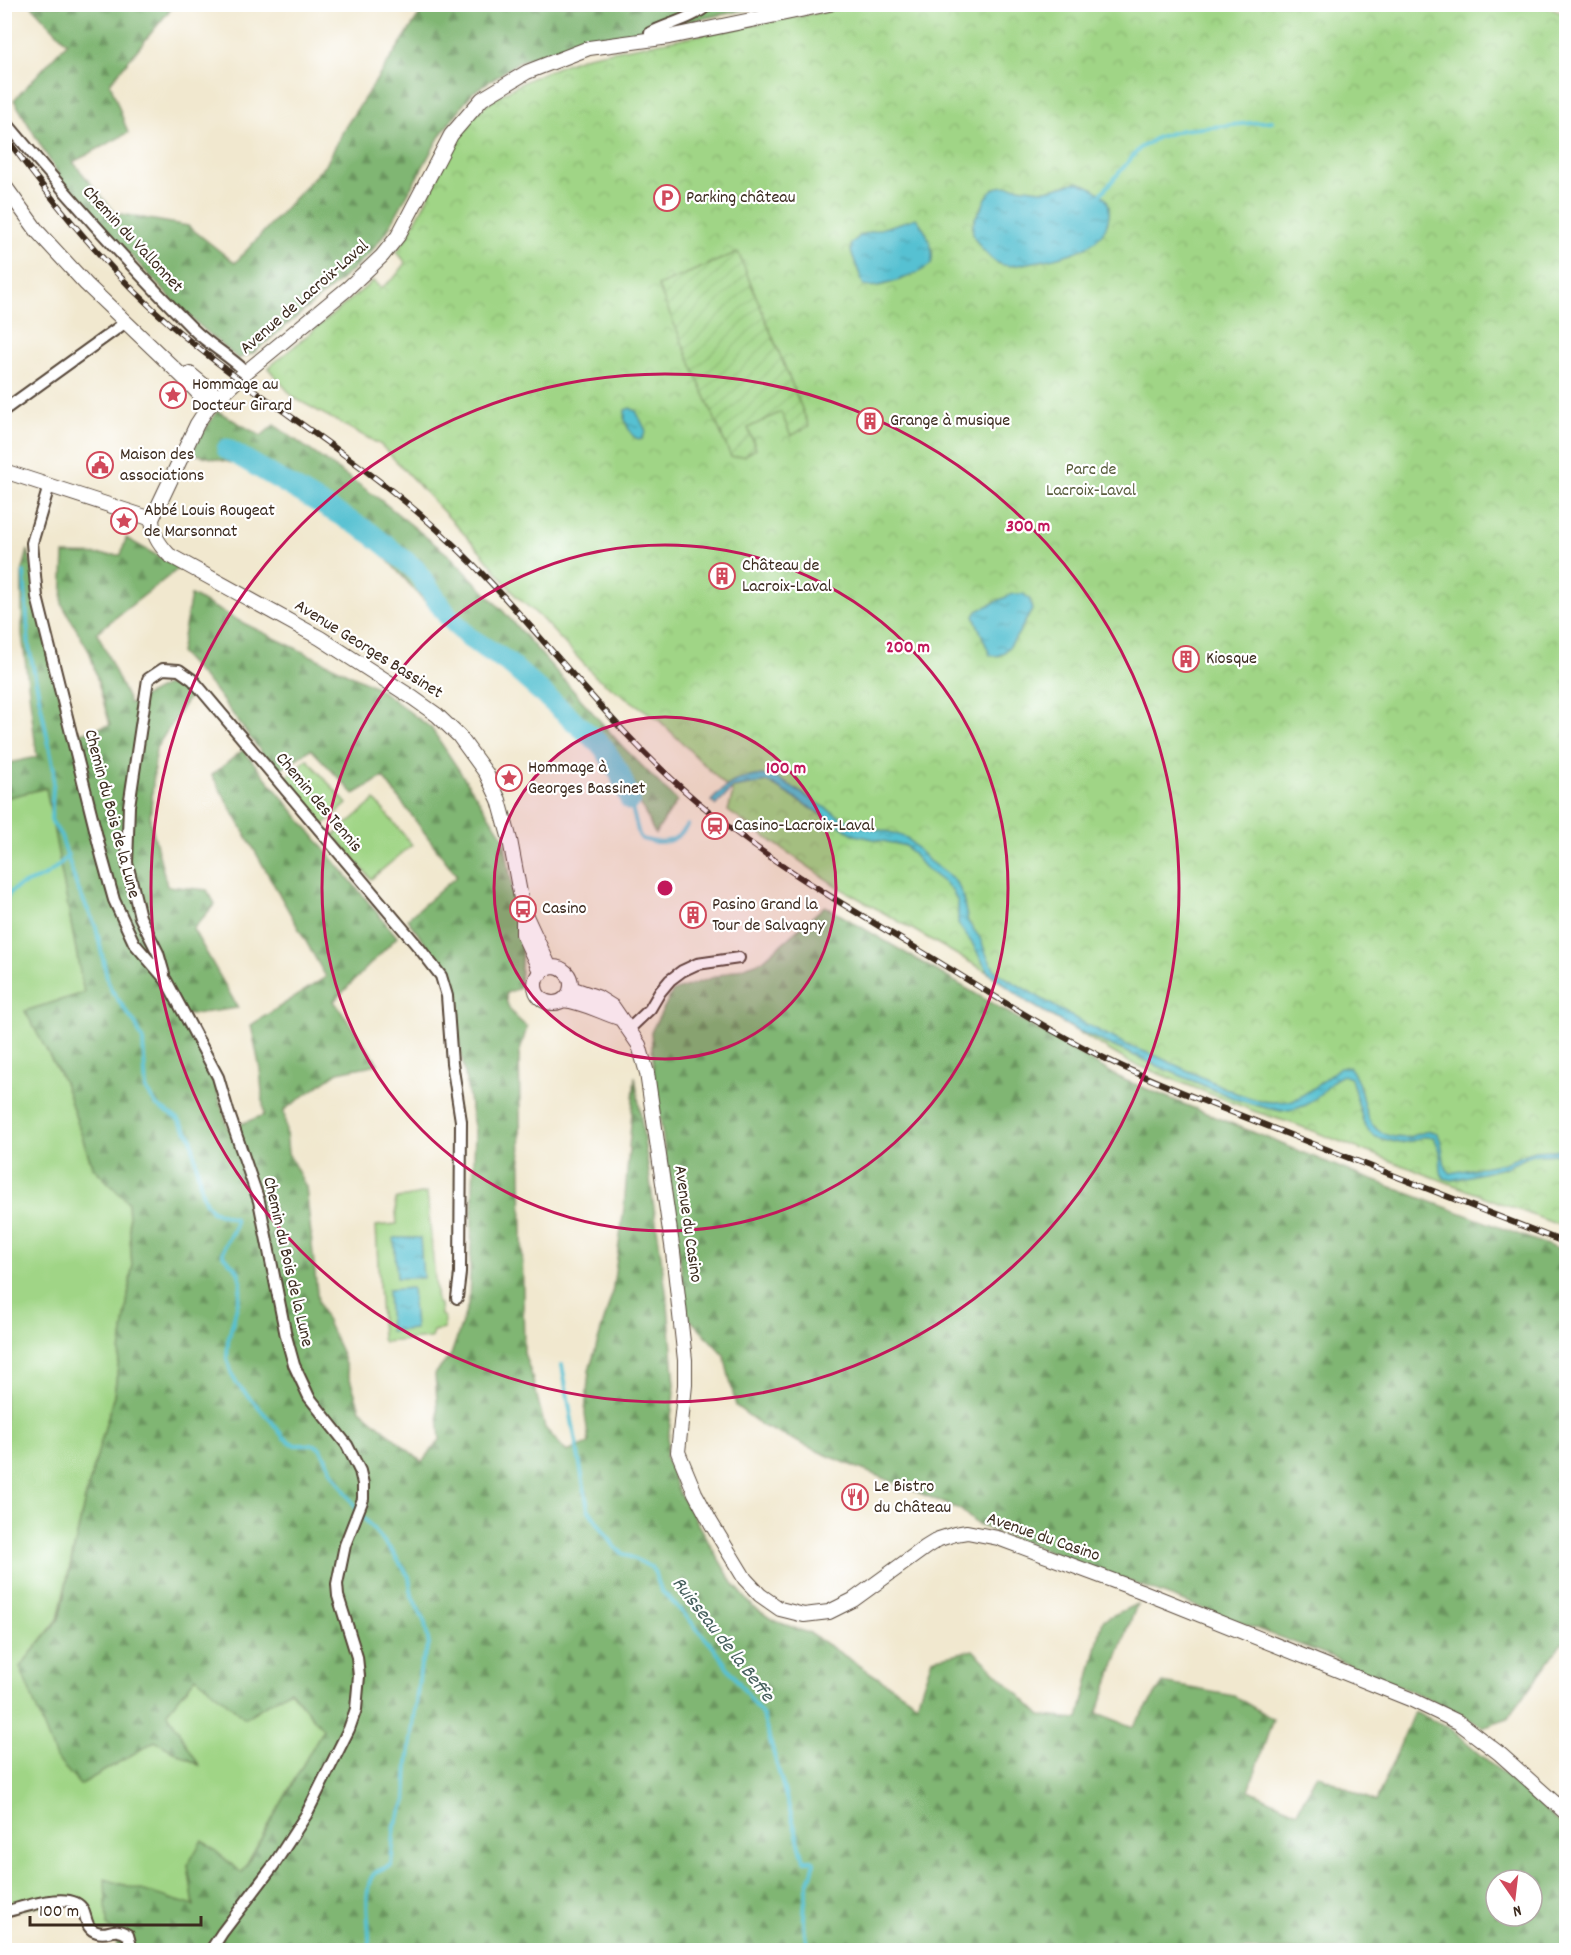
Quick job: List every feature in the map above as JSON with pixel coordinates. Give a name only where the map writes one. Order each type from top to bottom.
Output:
[{"type":"street","points":[[651,39],[650,33],[699,14],[709,4]]},
{"type":"street","name":"Avenue de Lacroix-Laval","points":[[152,519],[197,424],[213,402],[346,290],[382,256],[398,236],[451,135],[482,99],[526,72],[589,48],[651,39],[829,4]]},
{"type":"street","name":"Chemin du Vallonnet","points":[[4,120],[61,189],[122,255],[195,331],[246,372]]},
{"type":"street","points":[[4,185],[38,232],[86,284],[126,322],[142,332],[213,402]]},
{"type":"street","points":[[4,410],[126,322]]},
{"type":"street","points":[[4,471],[152,519]]},
{"type":"street","name":"Chemin du Bois de la Lune","points":[[49,486],[32,543],[38,597],[114,900],[134,942],[166,980],[219,1077],[228,1111],[259,1201],[286,1336],[298,1376],[316,1407],[348,1445],[354,1456],[360,1471],[364,1498],[345,1545],[337,1584],[357,1657],[359,1694],[356,1710],[349,1729],[306,1815],[273,1866],[211,1950]]},
{"type":"street","name":"Avenue Georges Bassinet","points":[[152,519],[153,532],[169,555],[320,638],[437,715],[459,736],[486,773],[499,800],[505,817],[523,909],[523,934],[545,970]]},
{"type":"street","name":"Chemin des Tennis","points":[[166,980],[158,953],[140,917],[127,863],[129,806],[144,699],[148,679],[163,669],[178,670],[193,680],[420,949],[443,980],[447,996],[452,1063],[461,1120],[460,1273],[457,1298]]},
{"type":"street","points":[[629,1029],[650,1010],[660,992],[681,971],[697,964],[739,958]]},
{"type":"street","points":[[558,968],[566,972],[571,983],[567,994],[559,1002],[548,1002],[539,996],[536,982],[545,970],[558,968]]},
{"type":"street","name":"Avenue du Casino","points":[[567,994],[576,1001],[619,1018],[639,1045],[647,1073],[678,1287],[685,1360],[678,1452],[695,1493],[711,1523],[745,1579],[760,1595],[780,1609],[804,1615],[829,1612],[853,1600],[939,1539],[967,1532],[998,1538],[1184,1608],[1410,1699],[1458,1722],[1500,1754],[1566,1813]]},
{"type":"street","points":[[4,1912],[55,1900],[74,1901],[82,1908],[88,1926],[98,1932],[120,1930],[128,1935],[132,1950]]},
{"type":"green space","name":"Parc de Lacroix-Laval","points":[[865,4],[1538,4],[1562,13],[1566,23],[1566,1228],[1129,1062],[1029,1003],[989,973],[835,885],[728,811],[733,793],[659,720],[596,677],[539,616],[516,596],[482,553],[381,445],[294,398],[268,368],[373,281],[381,288],[395,277],[406,263],[397,252],[424,205],[453,142],[468,123],[497,97],[532,78],[587,56]]},
{"type":"green space","points":[[31,5],[174,5],[110,83],[128,133],[73,162],[115,213],[188,226],[235,263],[327,163],[344,129],[426,5],[772,5],[581,42],[520,61],[472,93],[441,134],[387,231],[370,253],[253,353],[238,359],[183,311],[63,183],[14,100],[67,43]]},
{"type":"green space","points":[[738,252],[809,426],[791,436],[781,412],[748,428],[756,449],[744,456],[731,457],[658,286]]},
{"type":"green space","points":[[217,411],[261,436],[274,425],[378,498],[451,557],[503,611],[623,747],[677,801],[655,834],[616,752],[502,653],[440,618],[362,532],[253,468],[191,453]]},
{"type":"green space","points":[[126,538],[179,568],[97,632],[130,704],[166,685],[193,691],[156,748],[150,820],[167,886],[207,890],[215,904],[193,929],[238,1008],[180,1016],[213,1077],[228,1129],[264,1115],[260,1069],[251,1025],[326,977],[212,775],[243,750],[397,937],[334,1001],[378,1064],[338,1072],[284,1110],[288,1153],[306,1187],[318,1302],[341,1352],[360,1409],[422,1462],[440,1440],[435,1374],[451,1355],[469,1302],[475,1132],[450,977],[407,919],[457,876],[383,777],[354,794],[311,749],[276,772],[214,689],[180,653],[191,595],[241,622],[376,687],[431,728],[504,838],[522,946],[520,988],[506,993],[506,999],[512,1013],[527,1027],[519,1054],[524,1353],[545,1428],[567,1452],[589,1443],[585,1413],[589,1371],[612,1294],[624,1208],[635,1076],[668,1305],[675,1385],[666,1457],[679,1493],[733,1583],[753,1607],[773,1620],[811,1634],[917,1703],[932,1659],[973,1650],[1041,1716],[1079,1719],[1103,1620],[1137,1604],[1097,1713],[1133,1727],[1163,1683],[1234,1696],[1273,1719],[1249,1790],[1297,1812],[1317,1774],[1376,1802],[1414,1712],[1450,1728],[1566,1829],[1566,1950],[118,1950],[114,1931],[107,1926],[105,1879],[194,1906],[188,1865],[202,1840],[242,1873],[323,1729],[290,1690],[245,1718],[196,1677],[167,1712],[199,1765],[155,1741],[80,1785],[56,1758],[20,1667],[59,1619],[85,1499],[114,1395],[132,1268],[128,1202],[92,1166],[64,1082],[25,1011],[84,993],[46,788],[5,798],[4,764],[37,757],[22,634],[22,573],[28,550],[69,736],[110,725],[90,653],[62,604],[64,554],[121,555]]},
{"type":"green space","points":[[307,759],[347,804],[323,825],[284,780]]},
{"type":"green space","points":[[46,788],[84,993],[25,1011],[64,1082],[92,1166],[128,1202],[132,1268],[114,1395],[85,1499],[58,1619],[20,1667],[80,1785],[155,1741],[197,1764],[167,1712],[196,1677],[289,1690],[323,1729],[242,1873],[188,1865],[194,1906],[114,1931],[98,1932],[74,1901],[5,1912],[4,798]]},
{"type":"green space","points":[[375,800],[412,845],[371,879],[334,835]]},
{"type":"green space","points":[[825,906],[1122,1079],[1351,1172],[1566,1252],[1566,1644],[1562,1643],[1508,1718],[1482,1727],[1457,1711],[1325,1654],[978,1525],[961,1510],[824,1454],[763,1426],[736,1406],[724,1355],[688,1317],[654,1074],[651,1032],[673,991],[762,961]]},
{"type":"green space","points":[[427,1193],[437,1303],[440,1304],[441,1315],[444,1317],[444,1329],[433,1331],[431,1338],[384,1342],[376,1226],[397,1224],[395,1199]]},
{"type":"water","points":[[1078,182],[1102,195],[1109,207],[1108,223],[1101,235],[1091,244],[1062,256],[1010,266],[993,260],[975,238],[974,220],[993,189],[1010,186],[1047,190]]},
{"type":"water","points":[[916,218],[929,240],[932,252],[931,264],[899,280],[879,286],[864,286],[851,251],[851,244],[861,235]]},
{"type":"water","points":[[630,408],[636,411],[646,431],[642,439],[635,437],[627,425],[624,417],[625,410]]},
{"type":"water","points":[[1012,594],[1024,594],[1030,600],[1032,610],[1005,652],[996,656],[990,655],[974,616],[977,611]]},
{"type":"water","points":[[762,775],[777,778],[837,815],[858,825],[907,838],[929,861],[958,885],[968,922],[980,938],[996,972],[1076,1019],[1131,1047],[1154,1055],[1236,1093],[1260,1101],[1293,1101],[1340,1067],[1349,1067],[1359,1085],[1366,1114],[1372,1125],[1386,1135],[1398,1138],[1427,1132],[1437,1133],[1445,1165],[1450,1173],[1504,1163],[1534,1151],[1566,1149],[1566,1154],[1532,1155],[1504,1168],[1452,1180],[1444,1178],[1441,1173],[1440,1151],[1434,1137],[1422,1137],[1400,1143],[1376,1137],[1369,1132],[1363,1121],[1351,1078],[1343,1075],[1306,1105],[1281,1111],[1238,1100],[1074,1029],[1029,1003],[989,973],[958,924],[958,903],[953,892],[925,868],[906,846],[855,835],[768,782],[733,788],[716,806],[711,801],[734,782]]},
{"type":"water","points":[[394,1238],[420,1238],[423,1278],[397,1278]]},
{"type":"water","points":[[412,1288],[415,1329],[390,1331],[388,1290]]},
{"type":"waterway","points":[[1101,194],[1140,148],[1158,137],[1182,130],[1272,121]]},
{"type":"waterway","points":[[227,449],[369,532],[415,569],[447,615],[468,637],[506,661],[603,747],[619,772],[630,800]]},
{"type":"waterway","points":[[24,572],[29,647],[54,770],[51,820],[61,836],[77,887],[96,927],[108,982],[136,1025],[143,1041],[146,1089],[157,1106],[178,1119],[191,1137],[206,1203],[212,1211],[235,1219],[234,1228],[225,1245],[223,1255],[238,1271],[241,1282],[228,1341],[227,1358],[232,1375],[237,1384],[284,1438],[295,1445],[315,1445],[321,1449],[358,1511],[391,1550],[409,1577],[412,1596],[425,1623],[429,1645],[421,1664],[408,1764],[406,1801],[395,1825],[391,1865],[376,1872],[368,1889],[369,1950]]},
{"type":"waterway","points":[[630,800],[642,839],[656,842],[668,841],[679,836],[688,825]]},
{"type":"waterway","points":[[4,905],[10,893],[15,889],[46,875],[68,855]]},
{"type":"waterway","name":"Ruisseau de la Beffe","points":[[562,1365],[588,1509],[615,1547],[622,1553],[651,1567],[661,1590],[713,1647],[763,1716],[804,1860],[814,1862],[805,1904],[804,1928],[808,1950]]},
{"type":"railway","points":[[4,135],[83,235],[148,305],[233,375],[360,466],[421,515],[493,585],[592,697],[662,770],[699,803],[749,842],[855,912],[1030,1017],[1104,1058],[1188,1095],[1566,1243]]},
{"type":"place","name":"Parking château","points":[[667,198]]},
{"type":"place","name":"Hommage au Docteur Girard","points":[[173,395]]},
{"type":"place","name":"Grange à musique","points":[[870,421]]},
{"type":"place","name":"Maison des associations","points":[[100,465]]},
{"type":"place","name":"Abbé Louis Rougeat de Marsonnat","points":[[124,521]]},
{"type":"place","name":"Château de Lacroix-Laval","points":[[722,576]]},
{"type":"place","name":"Kiosque","points":[[1186,659]]},
{"type":"place","name":"Hommage à Georges Bassinet","points":[[509,778]]},
{"type":"place","name":"Casino-Lacroix-Laval","points":[[715,826]]},
{"type":"place","name":"Casino","points":[[523,909]]},
{"type":"place","name":"Pasino Grand la Tour de Salvagny","points":[[693,915]]},
{"type":"place","name":"Le Bistro du Château","points":[[855,1497]]}]
